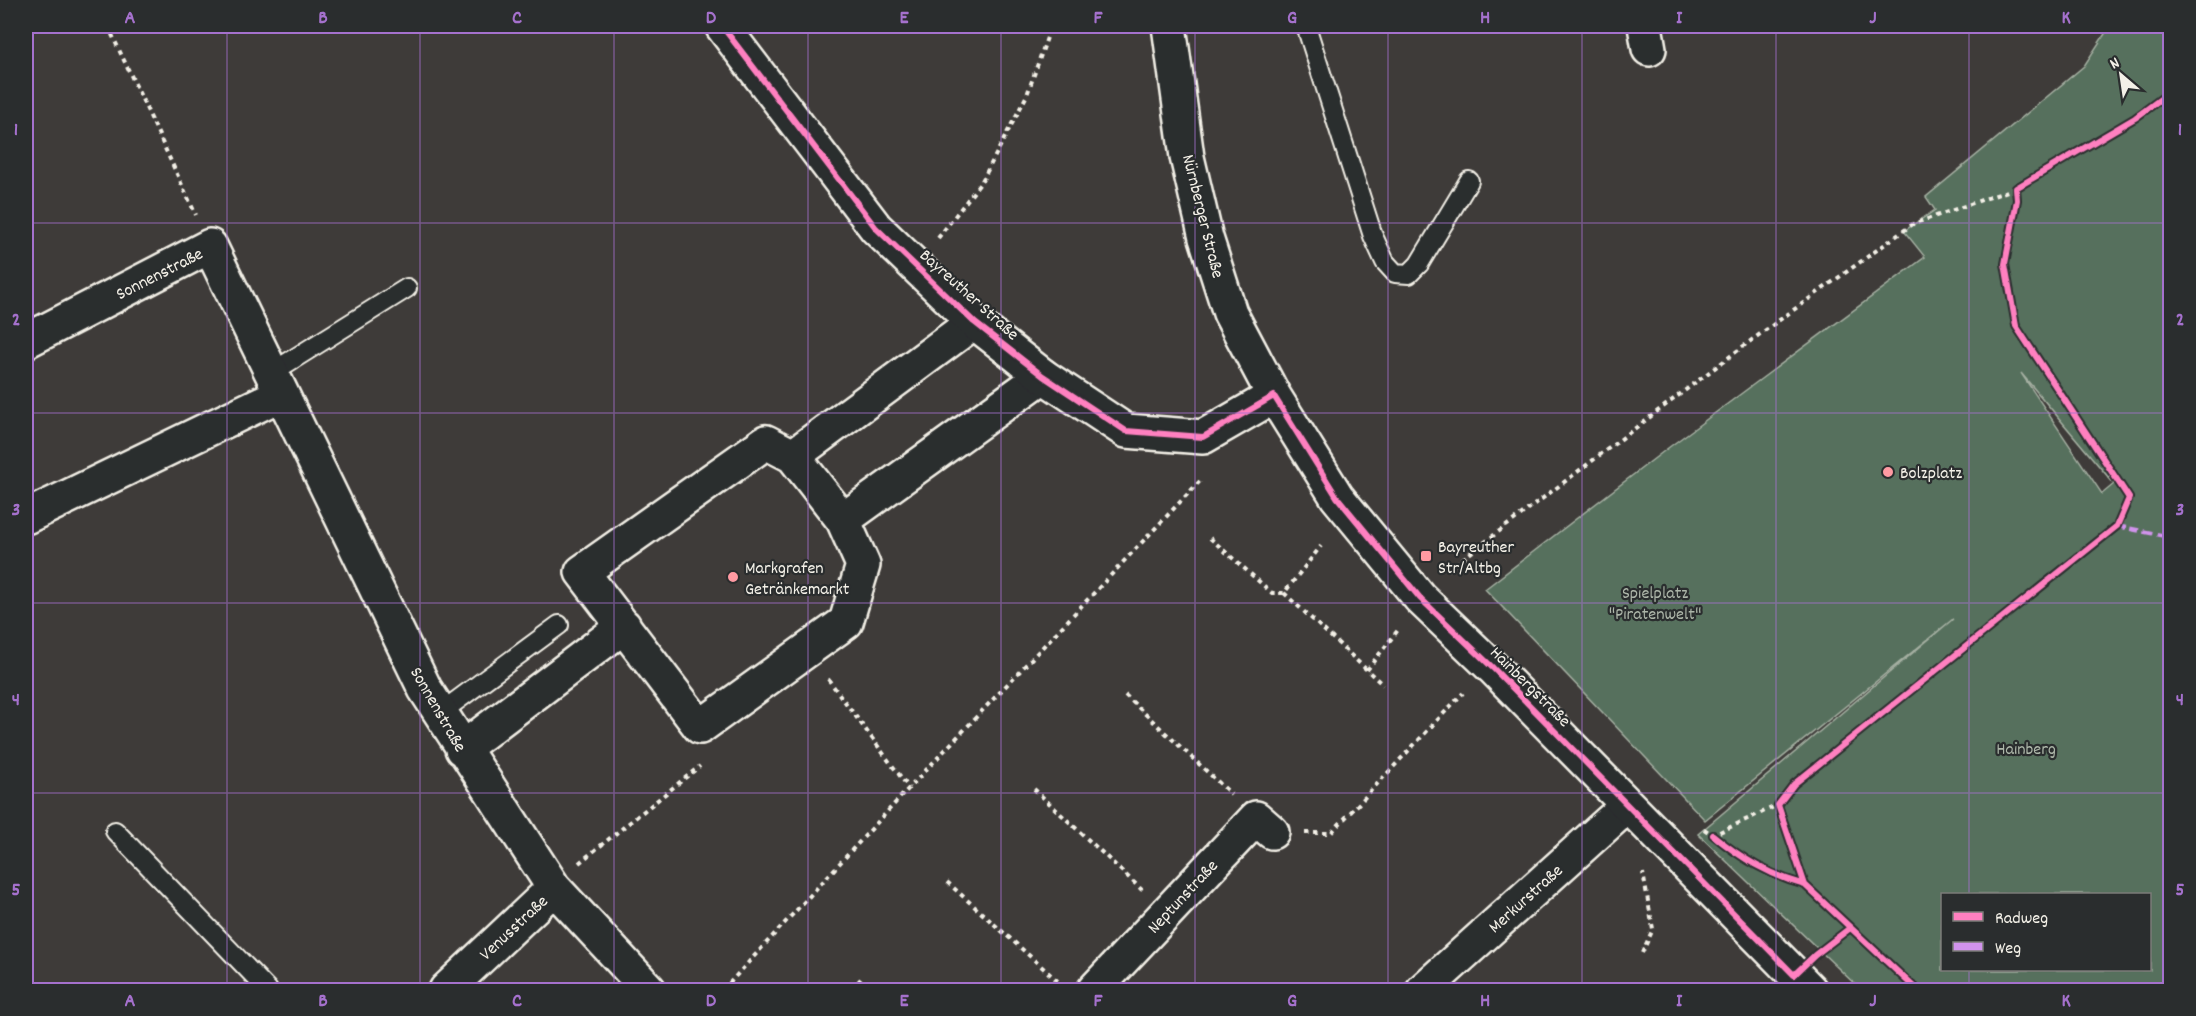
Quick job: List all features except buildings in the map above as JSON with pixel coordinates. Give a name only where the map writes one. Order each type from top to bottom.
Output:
[{"type":"street","name":"Bayreuther Straße","points":[[722,26],[876,228],[974,322],[1043,376],[1126,431],[1203,437],[1274,396]]},
{"type":"street","name":"Nürnberger Straße","points":[[1169,26],[1187,157],[1206,238],[1230,313],[1274,396]]},
{"type":"street","name":"Sonnenstraße","points":[[26,341],[210,246],[420,678],[440,712],[462,749],[649,990]]},
{"type":"street","name":"Bayreuther Straße","points":[[793,456],[974,322]]},
{"type":"street","points":[[843,520],[1043,376]]},
{"type":"street","points":[[26,517],[276,384]]},
{"type":"street","name":"Hainbergstraße","points":[[1274,396],[1337,497],[1420,598],[1493,668],[1810,990]]},
{"type":"street","points":[[766,442],[793,456],[843,520],[864,565],[846,622],[700,727],[582,572],[766,442]]},
{"type":"street","points":[[462,749],[624,626]]},
{"type":"street","name":"Merkurstraße","points":[[1423,990],[1627,806]]},
{"type":"street","name":"Neptunstraße","points":[[1094,990],[1166,913],[1264,825]]},
{"type":"street","name":"Venusstraße","points":[[446,990],[562,880]]},
{"type":"lane","points":[[1306,26],[1373,236],[1385,262],[1395,273],[1409,274],[1419,264],[1469,181]]},
{"type":"lane","points":[[276,384],[407,288]]},
{"type":"lane","points":[[440,712],[558,625]]},
{"type":"lane","points":[[116,831],[268,990]]},
{"type":"path","points":[[108,26],[210,246]]},
{"type":"path","points":[[932,246],[987,171],[1027,95],[1051,26]]},
{"type":"path","points":[[1448,570],[1749,342],[1913,224],[2016,188]]},
{"type":"path","points":[[723,990],[909,788],[1201,480]]},
{"type":"path","points":[[1210,538],[1272,593],[1284,593],[1383,685]]},
{"type":"path","points":[[1284,593],[1321,546]]},
{"type":"path","points":[[1366,670],[1398,630]]},
{"type":"path","points":[[824,674],[909,788]]},
{"type":"path","points":[[1125,695],[1264,825],[1331,833],[1463,693]]},
{"type":"path","points":[[562,880],[700,766]]},
{"type":"path","points":[[1034,789],[1166,913]]},
{"type":"path","points":[[1713,835],[1778,805]]},
{"type":"path","points":[[1702,827],[1722,843]]},
{"type":"path","points":[[1642,953],[1653,929],[1643,873]]},
{"type":"path","points":[[947,882],[1068,990]]},
{"type":"path","points":[[858,979],[870,990]]},
{"type":"green space","points":[[2110,26],[2170,26],[2170,990],[1861,990],[1698,834],[1953,619],[1705,820],[1485,589],[1668,448],[1925,257],[1904,231],[1935,210],[1926,197],[2084,66]],"holes":[[[2021,373],[2114,484],[2102,494]]]},
{"type":"marked path","points":[[2117,526],[2170,537]]},
{"type":"cycle path","points":[[722,26],[876,228],[974,322],[1043,376],[1126,431],[1203,437],[1274,396],[1337,497],[1420,598],[1493,668],[1794,975],[1815,955],[1850,928]]},
{"type":"cycle path","points":[[1917,990],[1805,885],[1778,805],[1794,784],[2117,526],[2129,498],[2016,326],[2005,264],[2017,200],[2016,188],[2135,118],[2170,92]]},
{"type":"cycle path","points":[[1713,835],[1756,865],[1805,885]]},
{"type":"place","name":"Bolzplatz","points":[[1888,472]]},
{"type":"place","name":"Bayreuther Str/Altbg","points":[[1426,556]]},
{"type":"place","name":"Markgrafen Getränkemarkt","points":[[733,577]]},
{"type":"park label","name":"Spielplatz \"Piratenwelt\"","points":[[1655,602]]},
{"type":"park label","name":"Hainberg","points":[[2026,748]]}]
